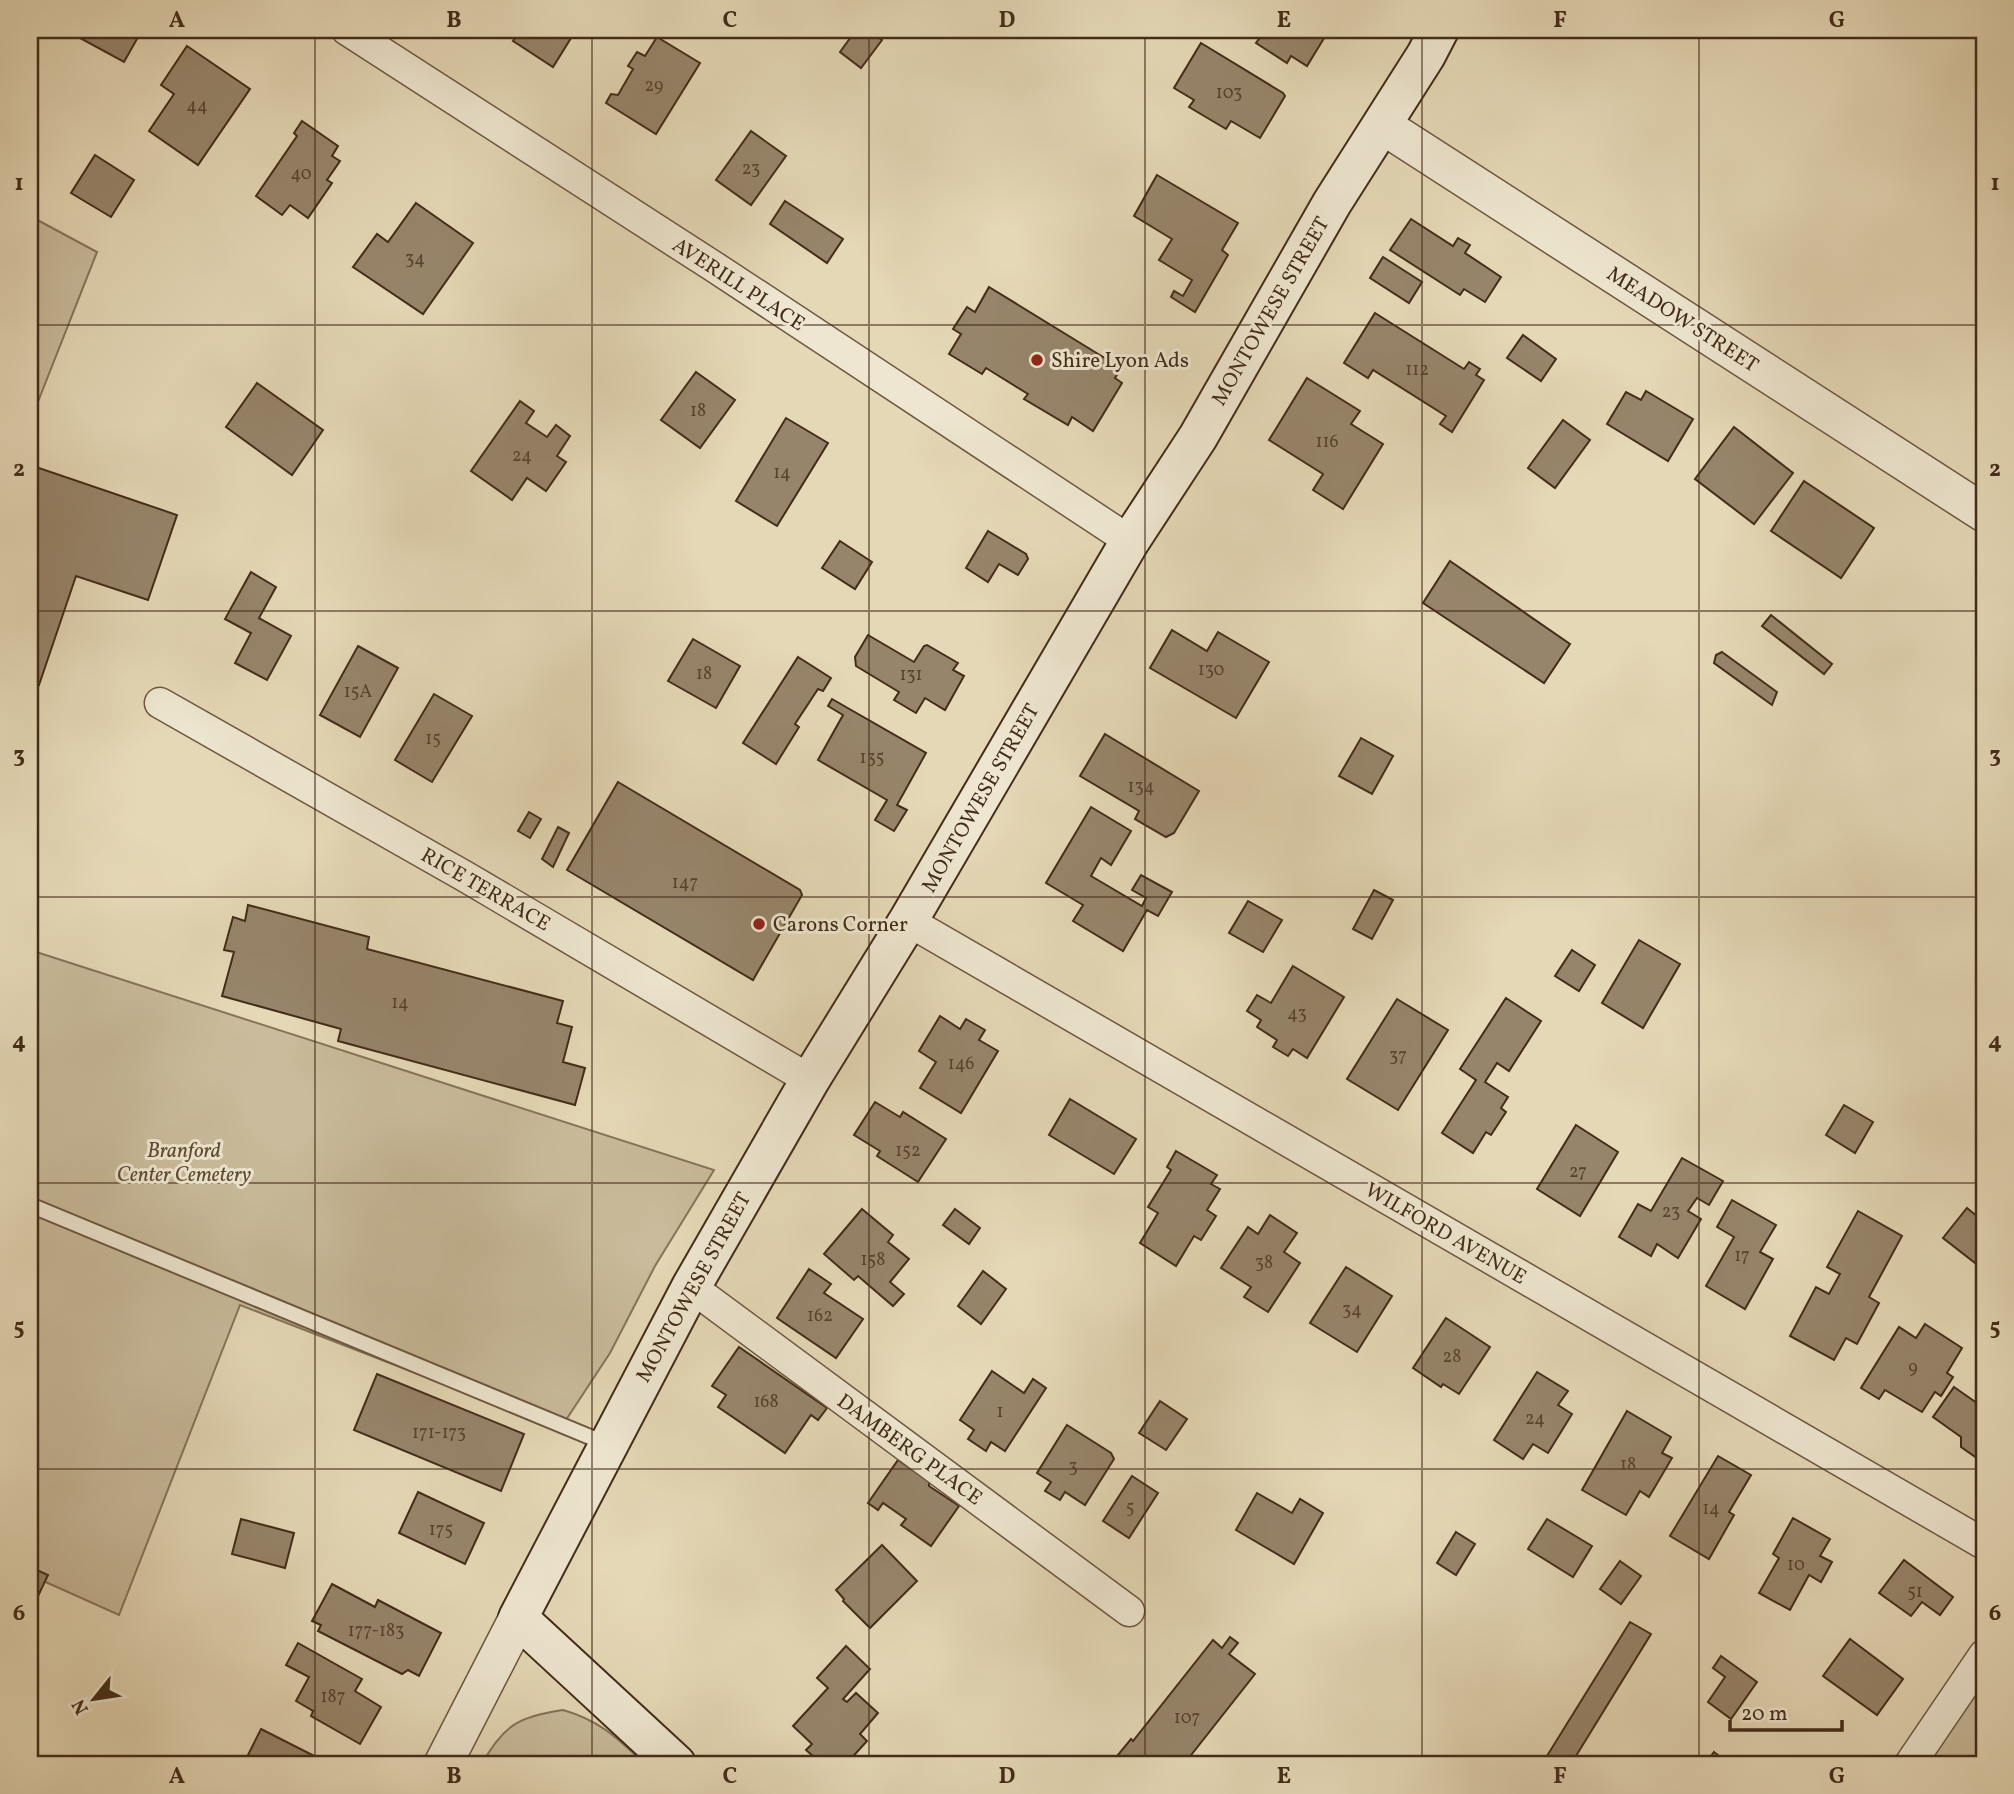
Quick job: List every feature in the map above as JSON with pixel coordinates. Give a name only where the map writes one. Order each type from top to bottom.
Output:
[{"type":"main road","name":"MONTOWESE STREET","points":[[518,1618],[691,1287],[810,1080],[908,921],[1130,541],[1198,437],[1332,203],[1439,30]]},
{"type":"main road","points":[[518,1618],[676,1764]]},
{"type":"street","name":"AVERILL PLACE","points":[[347,30],[716,268],[1130,541]]},
{"type":"street","name":"MEADOW STREET","points":[[1382,125],[1984,513]]},
{"type":"street","name":"RICE TERRACE","points":[[160,703],[466,877],[810,1080]]},
{"type":"street","name":"WILFORD AVENUE","points":[[908,921],[1984,1544]]},
{"type":"street","name":"DAMBERG PLACE","points":[[691,1287],[1129,1611]]},
{"type":"street","name":"MONTOWESE STREET","points":[[443,1764],[518,1618]]},
{"type":"street","points":[[1910,1764],[1984,1655]]},
{"type":"lane","points":[[30,1205],[608,1445]]},
{"type":"green space","points":[[30,216],[97,252],[30,422]]},
{"type":"green space","name":"Branford Center Cemetery","points":[[30,950],[714,1170],[655,1266],[610,1353],[560,1429],[240,1305],[119,1615],[30,1575]]},
{"type":"green space","points":[[1984,1655],[1984,1764],[1910,1764]]},
{"type":"green space","points":[[563,1710],[598,1725],[617,1738],[645,1764],[482,1764],[497,1740],[514,1725],[535,1715]]},
{"type":"building","points":[[142,30],[124,62],[69,32]]},
{"type":"building","points":[[520,30],[576,30],[553,67],[513,41]]},
{"type":"building","points":[[856,30],[868,30],[882,40],[861,68],[840,52]]},
{"type":"building","points":[[1251,30],[1329,30],[1307,66],[1291,56],[1287,63],[1256,43],[1261,36]]},
{"type":"building","points":[[657,37],[700,63],[656,134],[606,103],[611,94],[618,95],[633,69],[628,66],[637,52],[645,56]]},
{"type":"building","points":[[1201,43],[1285,96],[1260,138],[1231,121],[1226,129],[1189,107],[1194,100],[1174,88]]},
{"type":"building","points":[[187,46],[250,89],[198,165],[149,131],[174,94],[161,85]]},
{"type":"building","points":[[302,121],[338,146],[332,156],[340,161],[327,180],[332,183],[308,218],[290,205],[282,215],[256,196],[297,136],[294,133]]},
{"type":"building","points":[[751,131],[786,156],[751,205],[716,180]]},
{"type":"building","points":[[95,155],[134,180],[111,217],[71,193]]},
{"type":"building","points":[[1157,175],[1238,223],[1222,250],[1228,255],[1195,312],[1171,297],[1174,291],[1183,296],[1192,280],[1159,260],[1172,239],[1134,216]]},
{"type":"building","points":[[785,201],[843,239],[827,263],[770,224]]},
{"type":"building","points":[[416,203],[473,243],[423,314],[353,267],[377,234],[388,242]]},
{"type":"building","points":[[1411,219],[1453,246],[1458,238],[1470,245],[1465,253],[1501,277],[1485,302],[1464,289],[1460,295],[1390,250]]},
{"type":"building","points":[[1383,257],[1422,282],[1409,303],[1370,278]]},
{"type":"building","points":[[989,287],[1121,368],[1115,378],[1122,383],[1093,431],[1072,417],[1068,425],[1024,399],[1028,394],[986,368],[982,374],[949,354],[961,334],[953,329],[967,307],[975,312]]},
{"type":"building","points":[[1375,313],[1464,369],[1469,362],[1480,369],[1476,375],[1484,380],[1452,432],[1440,424],[1446,416],[1373,370],[1368,378],[1344,363]]},
{"type":"building","points":[[1523,335],[1556,359],[1541,381],[1507,358]]},
{"type":"building","points":[[696,372],[735,400],[700,448],[661,420]]},
{"type":"building","points":[[1307,378],[1360,411],[1351,424],[1383,444],[1343,509],[1313,490],[1323,474],[1269,440]]},
{"type":"building","points":[[257,383],[323,430],[292,475],[226,427]]},
{"type":"building","points":[[1646,391],[1693,419],[1668,461],[1607,424],[1626,392],[1641,400]]},
{"type":"building","points":[[520,401],[534,411],[526,423],[547,437],[556,425],[570,436],[557,456],[566,462],[546,491],[527,478],[512,500],[471,471]]},
{"type":"building","points":[[786,418],[828,443],[777,526],[736,501]]},
{"type":"building","points":[[1563,420],[1590,440],[1555,488],[1528,468]]},
{"type":"building","points":[[1734,427],[1793,473],[1754,524],[1695,479]]},
{"type":"building","points":[[30,465],[177,515],[148,600],[76,576],[39,685],[30,682]]},
{"type":"building","points":[[1804,481],[1874,528],[1841,578],[1771,531]]},
{"type":"building","points":[[988,531],[1026,554],[1028,559],[1018,575],[999,564],[988,582],[966,568]]},
{"type":"building","points":[[840,541],[872,562],[855,589],[822,568]]},
{"type":"building","points":[[1450,561],[1570,644],[1544,683],[1423,603]]},
{"type":"building","points":[[251,572],[276,587],[259,618],[291,636],[267,680],[235,663],[251,633],[225,619]]},
{"type":"building","points":[[1771,615],[1832,664],[1824,674],[1762,626]]},
{"type":"building","points":[[1172,630],[1207,651],[1218,632],[1269,662],[1236,718],[1150,668]]},
{"type":"building","points":[[868,635],[914,662],[927,645],[958,663],[953,670],[964,676],[945,710],[925,698],[916,713],[894,700],[899,692],[856,666],[855,657]]},
{"type":"building","points":[[693,639],[740,666],[716,708],[668,681]]},
{"type":"building","points":[[358,646],[398,668],[360,737],[320,715]]},
{"type":"building","points":[[1722,652],[1777,692],[1772,705],[1714,663],[1716,655]]},
{"type":"building","points":[[798,657],[831,678],[823,691],[818,689],[795,724],[799,727],[776,764],[743,743]]},
{"type":"building","points":[[434,694],[472,716],[432,782],[395,760]]},
{"type":"building","points":[[832,699],[926,753],[897,805],[907,810],[894,831],[875,820],[887,800],[818,760],[843,715],[828,706]]},
{"type":"building","points":[[1105,734],[1199,791],[1174,833],[1166,837],[1135,819],[1139,811],[1080,776]]},
{"type":"building","points":[[1361,738],[1393,756],[1372,794],[1339,776]]},
{"type":"building","points":[[618,782],[800,890],[802,895],[753,980],[567,870]]},
{"type":"building","points":[[1091,807],[1131,831],[1111,865],[1101,858],[1091,876],[1142,906],[1146,898],[1132,890],[1141,875],[1172,892],[1158,916],[1147,910],[1123,951],[1073,921],[1083,905],[1046,883]]},
{"type":"building","points":[[529,812],[541,819],[530,838],[518,831]]},
{"type":"building","points":[[558,827],[569,833],[553,867],[542,859]]},
{"type":"building","points":[[1374,890],[1393,900],[1372,939],[1353,929]]},
{"type":"building","points":[[1248,901],[1282,920],[1263,952],[1229,933]]},
{"type":"building","points":[[248,905],[369,937],[367,949],[563,1001],[557,1023],[572,1027],[563,1062],[585,1068],[575,1105],[338,1041],[341,1029],[222,996],[234,952],[224,950],[233,917],[245,921]]},
{"type":"building","points":[[1639,940],[1680,964],[1643,1028],[1602,1003]]},
{"type":"building","points":[[1572,950],[1595,965],[1579,991],[1555,976]]},
{"type":"building","points":[[1293,966],[1344,997],[1307,1058],[1293,1049],[1288,1056],[1273,1047],[1277,1040],[1257,1027],[1261,1020],[1247,1011],[1257,995],[1271,1003]]},
{"type":"building","points":[[1506,998],[1541,1021],[1509,1071],[1497,1063],[1485,1082],[1508,1097],[1501,1108],[1506,1112],[1491,1135],[1486,1132],[1473,1153],[1442,1133],[1476,1080],[1460,1069]]},
{"type":"building","points":[[1397,999],[1448,1030],[1398,1110],[1347,1079]]},
{"type":"building","points":[[940,1016],[960,1029],[966,1019],[985,1030],[979,1040],[998,1051],[961,1113],[920,1088],[936,1062],[919,1051]]},
{"type":"building","points":[[1070,1099],[1136,1139],[1114,1174],[1049,1135]]},
{"type":"building","points":[[875,1102],[900,1117],[903,1112],[946,1139],[918,1182],[877,1156],[880,1151],[854,1135]]},
{"type":"building","points":[[1844,1105],[1873,1122],[1855,1153],[1826,1135]]},
{"type":"building","points":[[1576,1125],[1618,1152],[1580,1216],[1537,1189]]},
{"type":"building","points":[[1176,1151],[1217,1175],[1211,1184],[1220,1189],[1207,1210],[1216,1216],[1201,1240],[1194,1236],[1176,1266],[1140,1243],[1158,1213],[1148,1207],[1171,1170],[1167,1167]]},
{"type":"building","points":[[1682,1158],[1723,1181],[1709,1205],[1697,1198],[1688,1211],[1701,1219],[1678,1258],[1657,1244],[1651,1256],[1619,1237],[1638,1204],[1651,1211]]},
{"type":"building","points":[[1732,1200],[1776,1225],[1760,1252],[1773,1259],[1745,1309],[1706,1286],[1734,1237],[1717,1227]]},
{"type":"building","points":[[1967,1208],[1984,1222],[1984,1260],[1979,1266],[1943,1238]]},
{"type":"building","points":[[862,1209],[893,1235],[888,1242],[909,1259],[890,1282],[904,1294],[893,1306],[858,1276],[854,1280],[824,1254]]},
{"type":"building","points":[[955,1209],[980,1228],[969,1244],[943,1225]]},
{"type":"building","points":[[1858,1211],[1902,1236],[1869,1297],[1879,1303],[1857,1344],[1846,1338],[1834,1360],[1790,1336],[1816,1287],[1829,1294],[1840,1274],[1827,1267]]},
{"type":"building","points":[[1270,1215],[1297,1233],[1284,1252],[1300,1263],[1268,1312],[1244,1297],[1251,1287],[1221,1268],[1248,1227],[1258,1234]]},
{"type":"building","points":[[1346,1267],[1392,1296],[1357,1352],[1310,1323]]},
{"type":"building","points":[[809,1269],[831,1284],[824,1293],[863,1319],[836,1358],[777,1318]]},
{"type":"building","points":[[983,1271],[1006,1289],[981,1324],[958,1306]]},
{"type":"building","points":[[1446,1318],[1490,1347],[1459,1394],[1443,1384],[1441,1387],[1413,1368]]},
{"type":"building","points":[[1925,1324],[1962,1348],[1947,1373],[1953,1377],[1941,1396],[1935,1392],[1922,1412],[1885,1390],[1879,1399],[1861,1388],[1899,1327],[1916,1338]]},
{"type":"building","points":[[739,1347],[827,1408],[818,1420],[811,1415],[785,1453],[718,1407],[726,1395],[712,1386]]},
{"type":"building","points":[[992,1371],[1024,1393],[1033,1379],[1046,1388],[1005,1451],[991,1442],[986,1451],[968,1439],[974,1430],[960,1420]]},
{"type":"building","points":[[1537,1372],[1568,1391],[1558,1405],[1572,1414],[1548,1453],[1533,1444],[1523,1459],[1494,1440]]},
{"type":"building","points":[[377,1374],[524,1434],[501,1491],[354,1430]]},
{"type":"building","points":[[1954,1387],[1984,1408],[1984,1463],[1961,1447],[1961,1437],[1933,1417]]},
{"type":"building","points":[[1160,1401],[1187,1419],[1166,1450],[1139,1433]]},
{"type":"building","points":[[1627,1411],[1671,1437],[1662,1453],[1672,1458],[1649,1497],[1640,1491],[1626,1515],[1582,1490]]},
{"type":"building","points":[[1067,1425],[1111,1453],[1114,1459],[1085,1505],[1065,1492],[1060,1500],[1045,1491],[1051,1482],[1037,1473]]},
{"type":"building","points":[[1718,1456],[1751,1475],[1729,1512],[1734,1515],[1709,1559],[1670,1536]]},
{"type":"building","points":[[898,1460],[959,1506],[931,1546],[901,1525],[906,1519],[883,1503],[878,1510],[868,1503]]},
{"type":"building","points":[[1132,1476],[1158,1493],[1129,1538],[1103,1521]]},
{"type":"building","points":[[418,1492],[484,1523],[465,1564],[399,1533]]},
{"type":"building","points":[[1257,1493],[1292,1513],[1300,1499],[1323,1513],[1294,1564],[1236,1530]]},
{"type":"building","points":[[1793,1518],[1830,1539],[1820,1556],[1832,1562],[1821,1582],[1809,1575],[1790,1610],[1759,1593],[1779,1558],[1773,1554]]},
{"type":"building","points":[[241,1519],[294,1533],[285,1568],[232,1554]]},
{"type":"building","points":[[1547,1519],[1592,1546],[1573,1577],[1528,1549]]},
{"type":"building","points":[[1456,1532],[1475,1544],[1456,1575],[1437,1563]]},
{"type":"building","points":[[882,1545],[917,1581],[870,1628],[843,1601],[836,1590]]},
{"type":"building","points":[[1904,1560],[1953,1597],[1940,1615],[1922,1602],[1911,1616],[1879,1593]]},
{"type":"building","points":[[1620,1561],[1641,1576],[1621,1604],[1600,1589]]},
{"type":"building","points":[[30,1567],[48,1575],[30,1613]]},
{"type":"building","points":[[332,1584],[375,1607],[378,1600],[441,1633],[419,1676],[408,1670],[402,1674],[318,1631],[321,1625],[312,1621]]},
{"type":"building","points":[[1630,1622],[1651,1634],[1571,1764],[1542,1764]]},
{"type":"building","points":[[1230,1637],[1238,1643],[1229,1654],[1255,1674],[1184,1764],[1118,1764],[1113,1761],[1131,1739],[1133,1741],[1213,1640],[1222,1648]]},
{"type":"building","points":[[1850,1639],[1903,1679],[1877,1715],[1823,1676]]},
{"type":"building","points":[[298,1643],[362,1679],[355,1691],[381,1707],[360,1744],[311,1716],[313,1711],[296,1701],[309,1677],[286,1665]]},
{"type":"building","points":[[846,1646],[870,1669],[843,1699],[847,1702],[856,1693],[878,1713],[860,1734],[867,1741],[847,1763],[841,1757],[834,1764],[822,1764],[806,1750],[812,1744],[793,1726],[828,1688],[817,1678]]},
{"type":"building","points":[[1721,1656],[1757,1682],[1731,1719],[1708,1702],[1725,1677],[1713,1668]]},
{"type":"building","points":[[261,1729],[330,1764],[262,1764],[247,1757]]},
{"type":"building","points":[[1714,1752],[1729,1764],[1705,1764]]},
{"type":"place","name":"Shire Lyon Ads","points":[[1037,360]]},
{"type":"place","name":"Carons Corner","points":[[759,924]]}]
